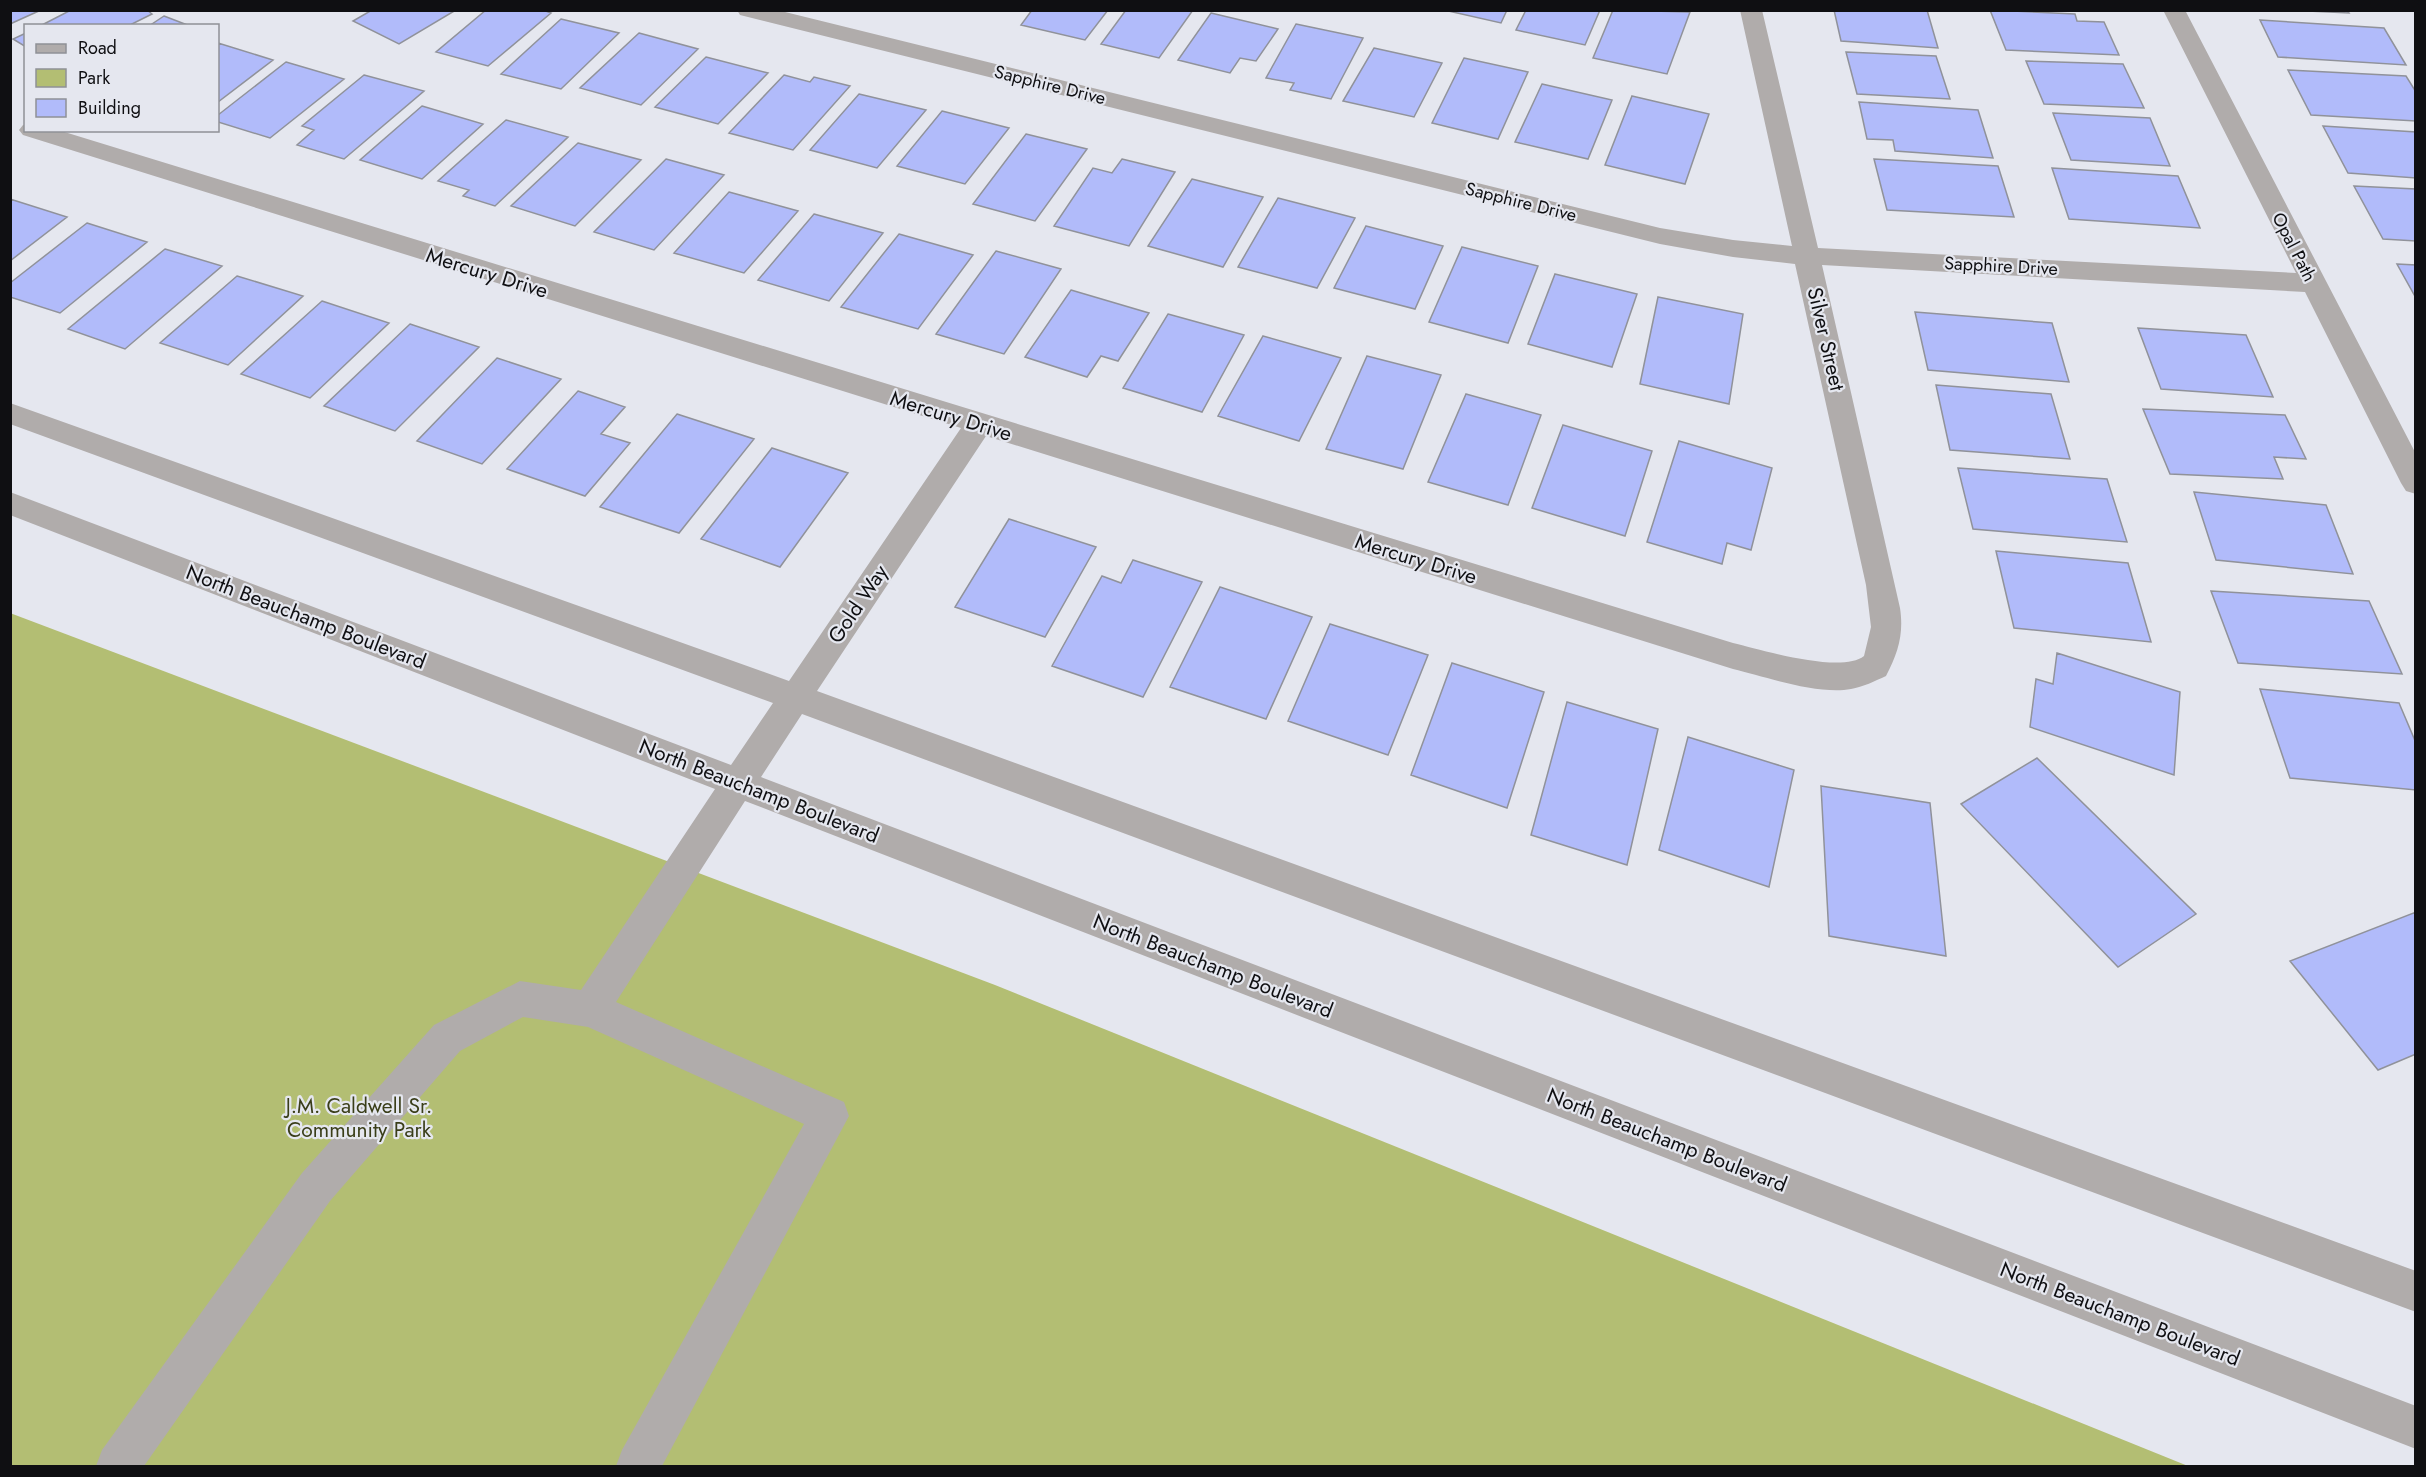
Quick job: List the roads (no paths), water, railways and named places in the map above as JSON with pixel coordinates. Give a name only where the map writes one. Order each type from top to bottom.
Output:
[{"type":"street","name":"Sapphire Drive","points":[[748,10],[1660,236],[1753,253],[2312,283]]},
{"type":"street","name":"Silver Street","points":[[1751,10],[1881,585],[1887,621],[1885,648],[1875,667]]},
{"type":"street","name":"Opal Path","points":[[2174,10],[2415,483]]},
{"type":"street","name":"Mercury Drive","points":[[38,132],[978,425],[1733,656],[1788,670],[1822,675],[1851,676],[1875,667]]},
{"type":"street","points":[[10,414],[1191,840],[2415,1292]]},
{"type":"street","name":"Gold Way","points":[[590,1009],[978,425]]},
{"type":"street","name":"North Beauchamp Boulevard","points":[[10,503],[2415,1428]]},
{"type":"street","points":[[118,1467],[316,1187],[447,1038],[520,999],[590,1009],[830,1116],[638,1467]]},
{"type":"park label","name":"J.M. Caldwell Sr. Community Park","points":[[359,1118]]}]
